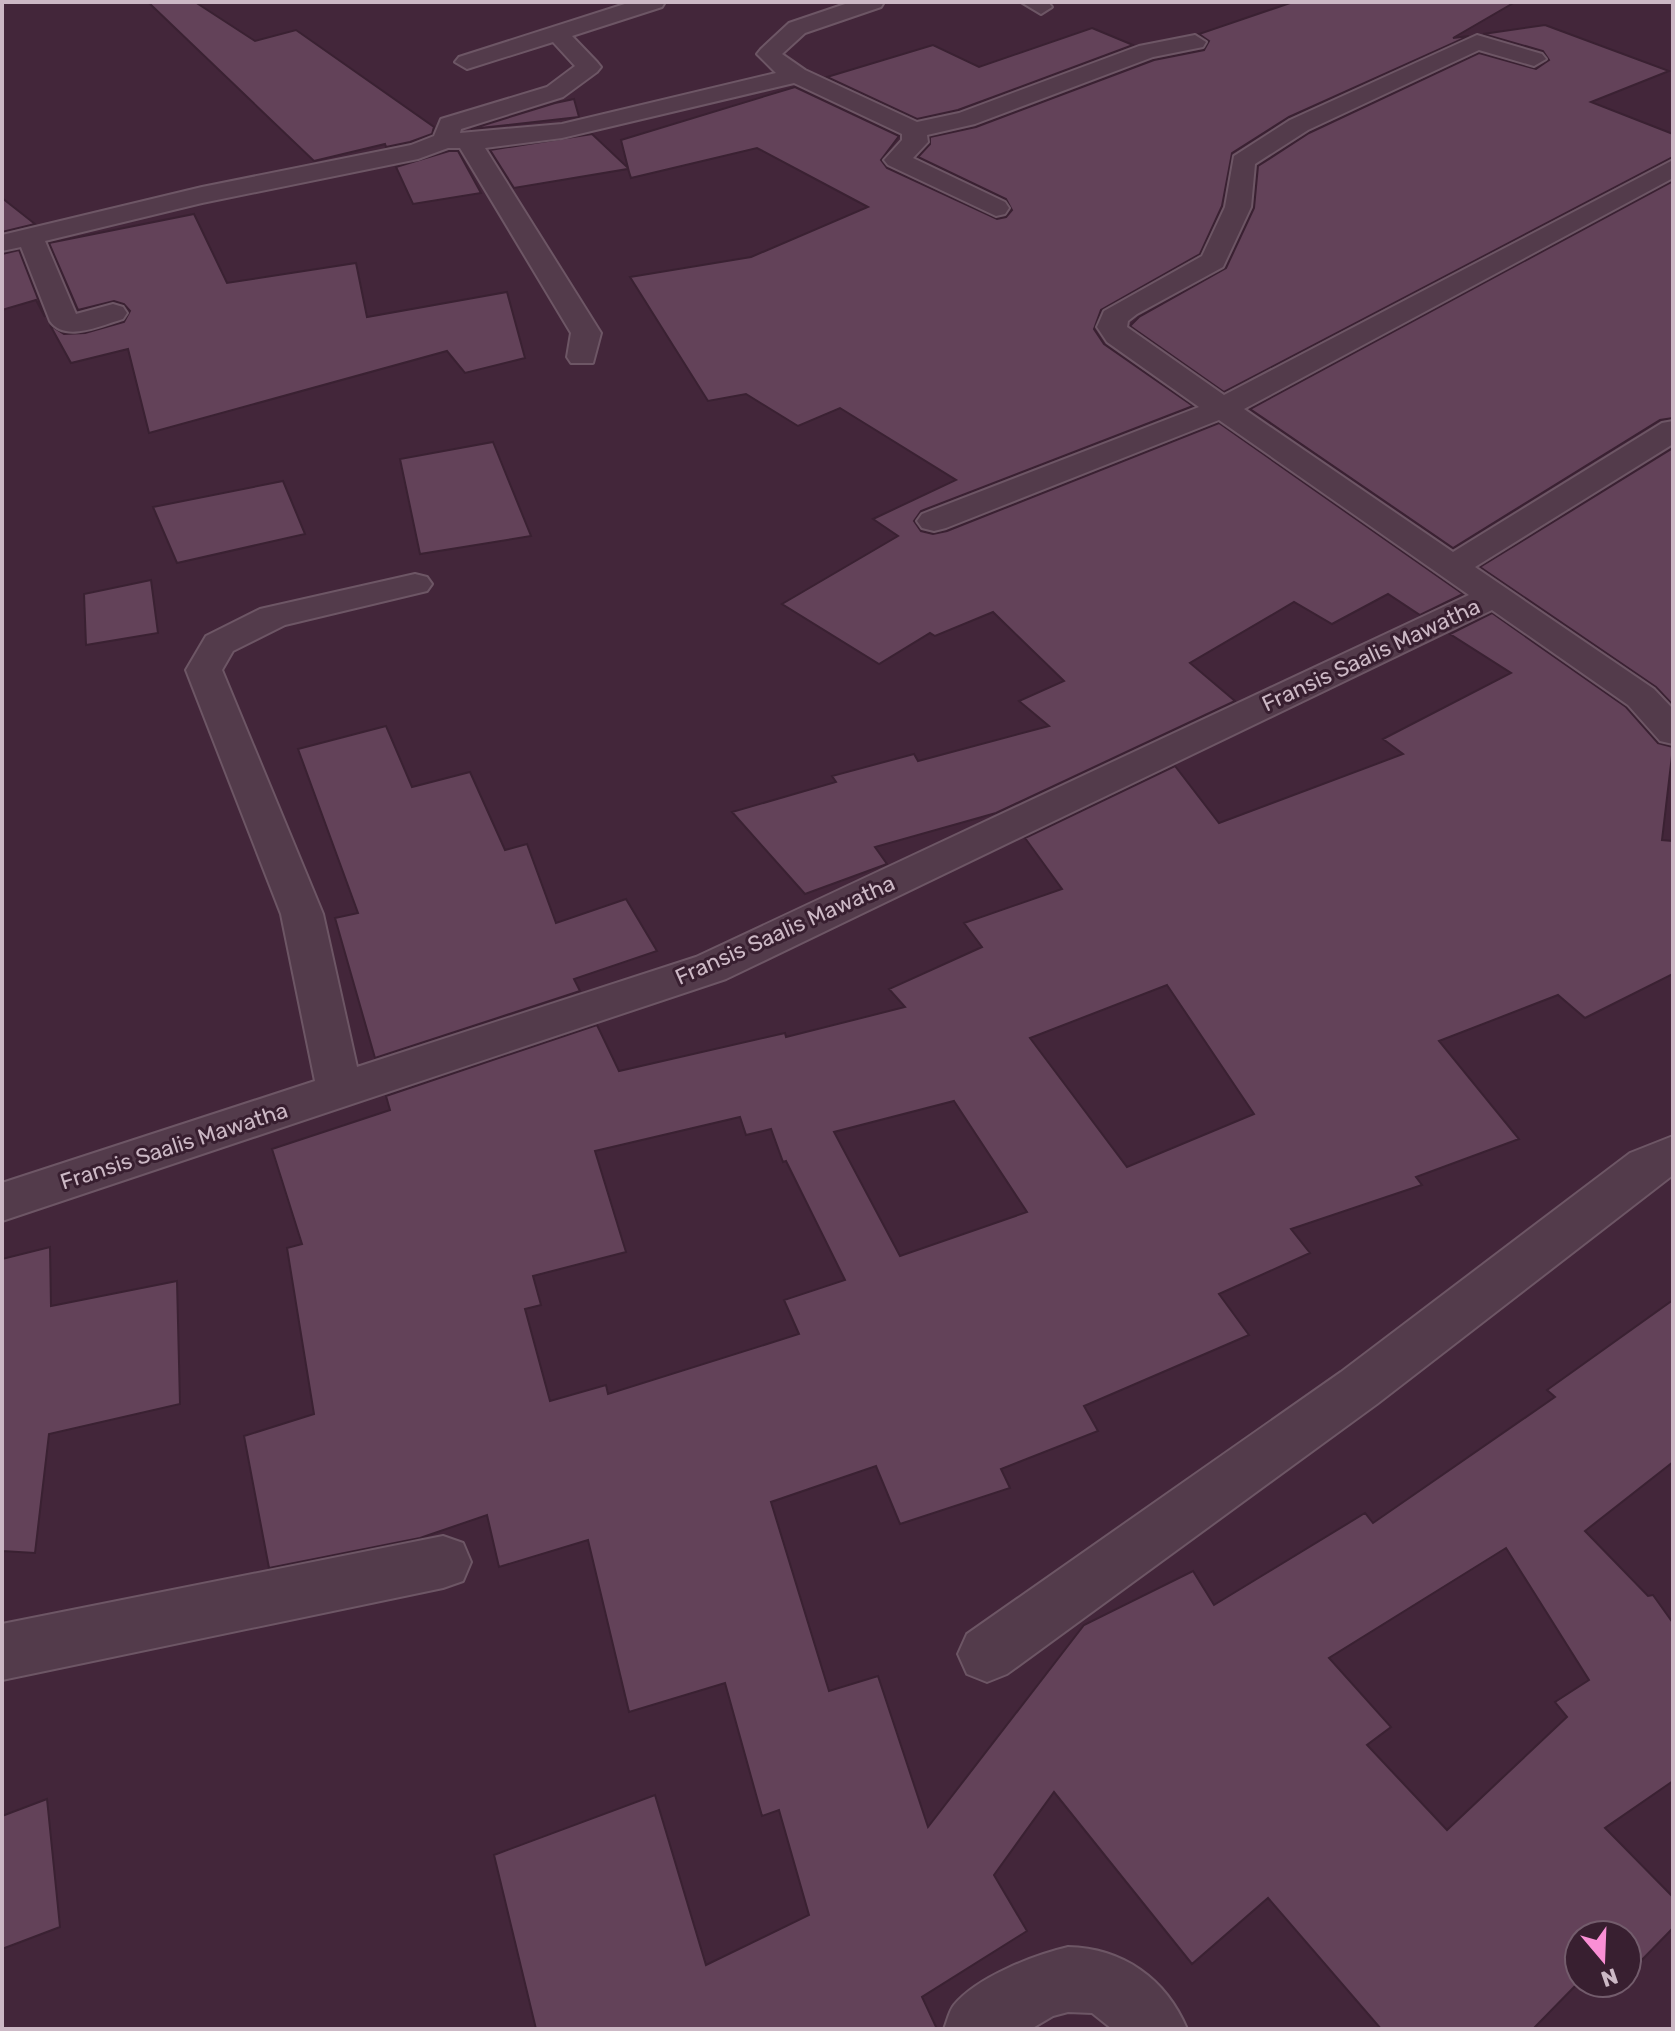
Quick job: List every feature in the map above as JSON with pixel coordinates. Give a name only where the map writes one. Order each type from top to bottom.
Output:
[{"type":"street","points":[[467,62],[654,2]]},
{"type":"street","points":[[873,2],[797,28],[769,54],[779,65],[797,75],[914,130],[966,119],[1147,51],[1195,42]]},
{"type":"street","points":[[1510,26],[1299,125],[1243,161],[1238,207],[1213,261],[1114,317],[1112,327],[1117,336],[1641,697],[1673,732]]},
{"type":"street","points":[[557,33],[589,67],[555,92],[450,124],[457,141],[586,333],[582,357]]},
{"type":"street","points":[[1477,42],[1534,59]]},
{"type":"street","points":[[2,243],[202,195],[457,141],[562,131],[797,75]]},
{"type":"street","points":[[914,130],[915,142],[897,160],[996,208]]},
{"type":"street","points":[[934,521],[1223,408],[1673,168]]},
{"type":"street","points":[[30,236],[64,321],[73,324],[113,313]]},
{"type":"street","points":[[1450,568],[1673,430]]},
{"type":"street","points":[[340,1091],[302,914],[204,670],[219,644],[273,617],[415,584]]},
{"type":"street","name":"Fransis Saalis Mawatha","points":[[2,1202],[711,968],[1492,597]]},
{"type":"street","points":[[987,1654],[1359,1388],[1647,1166],[1673,1155]]},
{"type":"street","points":[[2,1652],[443,1562]]},
{"type":"street","points":[[977,2029],[1007,2004],[1057,1979],[1106,1981],[1146,2017],[1154,2029]]},
{"type":"building","points":[[148,2],[195,2],[255,41],[296,30],[434,127],[432,134],[410,142],[386,147],[385,144],[314,161]]},
{"type":"building","points":[[1293,2],[1515,2],[1453,38],[1469,36],[1289,117],[1232,153],[1222,206],[1200,254],[1101,310],[1094,329],[1104,344],[1193,406],[921,511],[914,521],[921,531],[933,534],[947,531],[1219,423],[1463,594],[1420,615],[1388,594],[1332,624],[1294,602],[1190,663],[1235,701],[996,813],[875,847],[887,864],[805,894],[732,812],[836,782],[832,776],[914,754],[918,761],[1049,726],[1019,701],[1064,681],[993,612],[935,636],[930,633],[879,664],[782,604],[898,536],[873,519],[956,480],[840,408],[798,426],[746,394],[708,401],[630,277],[751,257],[868,207],[757,148],[631,178],[628,169],[514,188],[490,150],[592,134],[628,168],[621,140],[795,87],[899,136],[881,160],[887,168],[997,219],[1006,217],[1012,210],[1006,199],[918,157],[930,144],[930,137],[976,127],[1154,60],[1204,50],[1209,41],[1199,34]]},
{"type":"building","points":[[1545,25],[1669,71],[1591,102],[1673,134],[1673,157],[1224,392],[1130,326],[1139,317],[1226,268],[1254,208],[1258,166],[1309,133],[1479,53],[1536,69],[1549,60],[1543,51],[1483,34]]},
{"type":"building","points":[[1092,28],[1133,45],[958,110],[917,119],[827,77],[933,45],[979,67]]},
{"type":"building","points":[[574,99],[579,117],[471,129],[555,103]]},
{"type":"building","points":[[458,151],[481,193],[413,204],[396,167]]},
{"type":"building","points":[[1673,181],[1673,418],[1660,420],[1453,548],[1250,409]]},
{"type":"building","points":[[2,198],[35,224],[2,232]]},
{"type":"building","points":[[194,214],[227,283],[356,263],[367,317],[507,292],[525,358],[465,373],[447,351],[149,433],[128,349],[71,363],[50,325],[64,334],[85,333],[124,322],[130,311],[124,304],[114,301],[78,310],[49,243]]},
{"type":"building","points":[[19,250],[45,317],[36,300],[2,310],[2,254]]},
{"type":"building","points":[[493,442],[531,536],[420,554],[400,459]]},
{"type":"building","points":[[1673,448],[1673,705],[1656,687],[1480,567]]},
{"type":"building","points":[[283,481],[305,534],[177,563],[153,507]]},
{"type":"building","points":[[151,580],[158,633],[86,645],[84,594]]},
{"type":"building","points":[[1492,613],[1626,707],[1658,743],[1673,747],[1662,840],[1673,841],[1673,974],[1585,1018],[1558,995],[1439,1041],[1519,1139],[1416,1177],[1422,1185],[1291,1229],[1310,1253],[1219,1294],[1249,1335],[1084,1406],[1098,1431],[1001,1469],[1010,1488],[900,1524],[876,1466],[771,1502],[829,1691],[878,1676],[928,1827],[1084,1625],[1193,1571],[1214,1605],[1365,1513],[1373,1523],[1555,1397],[1547,1390],[1673,1300],[1673,1462],[1585,1531],[1648,1596],[1653,1595],[1673,1623],[1673,1781],[1605,1828],[1673,1897],[1673,1928],[1643,1959],[1643,1919],[1563,1919],[1563,1998],[1533,2029],[1381,2029],[1268,1898],[1192,1964],[1054,1792],[994,1875],[1027,1931],[922,1997],[937,2029],[536,2029],[494,1855],[655,1795],[706,1965],[809,1915],[779,1810],[762,1816],[725,1683],[629,1712],[588,1540],[499,1567],[487,1515],[420,1538],[269,1568],[244,1436],[314,1414],[287,1248],[302,1244],[272,1149],[390,1110],[386,1096],[597,1025],[619,1071],[785,1033],[786,1037],[905,1007],[889,989],[982,947],[964,923],[1062,889],[1025,838],[1175,766],[1219,823],[1403,754],[1383,739],[1511,673],[1450,634]],"holes":[[[1167,985],[1254,1114],[1127,1167],[1030,1038]],[[954,1101],[1027,1212],[900,1256],[834,1132]],[[740,1117],[746,1135],[771,1129],[783,1162],[786,1161],[845,1280],[784,1300],[799,1334],[608,1394],[606,1385],[550,1401],[525,1309],[541,1305],[533,1276],[626,1252],[595,1151]],[[1506,1548],[1589,1680],[1555,1702],[1567,1717],[1447,1830],[1367,1745],[1391,1727],[1329,1658]]]},
{"type":"building","points":[[386,726],[412,787],[470,772],[505,850],[527,844],[556,923],[626,899],[657,951],[574,979],[580,991],[375,1058],[335,918],[358,913],[298,749]]},
{"type":"building","points":[[50,1247],[51,1306],[177,1281],[180,1404],[49,1434],[35,1553],[2,1551],[2,1259]]},
{"type":"building","points":[[47,1799],[60,1927],[2,1949],[2,1816]]}]
